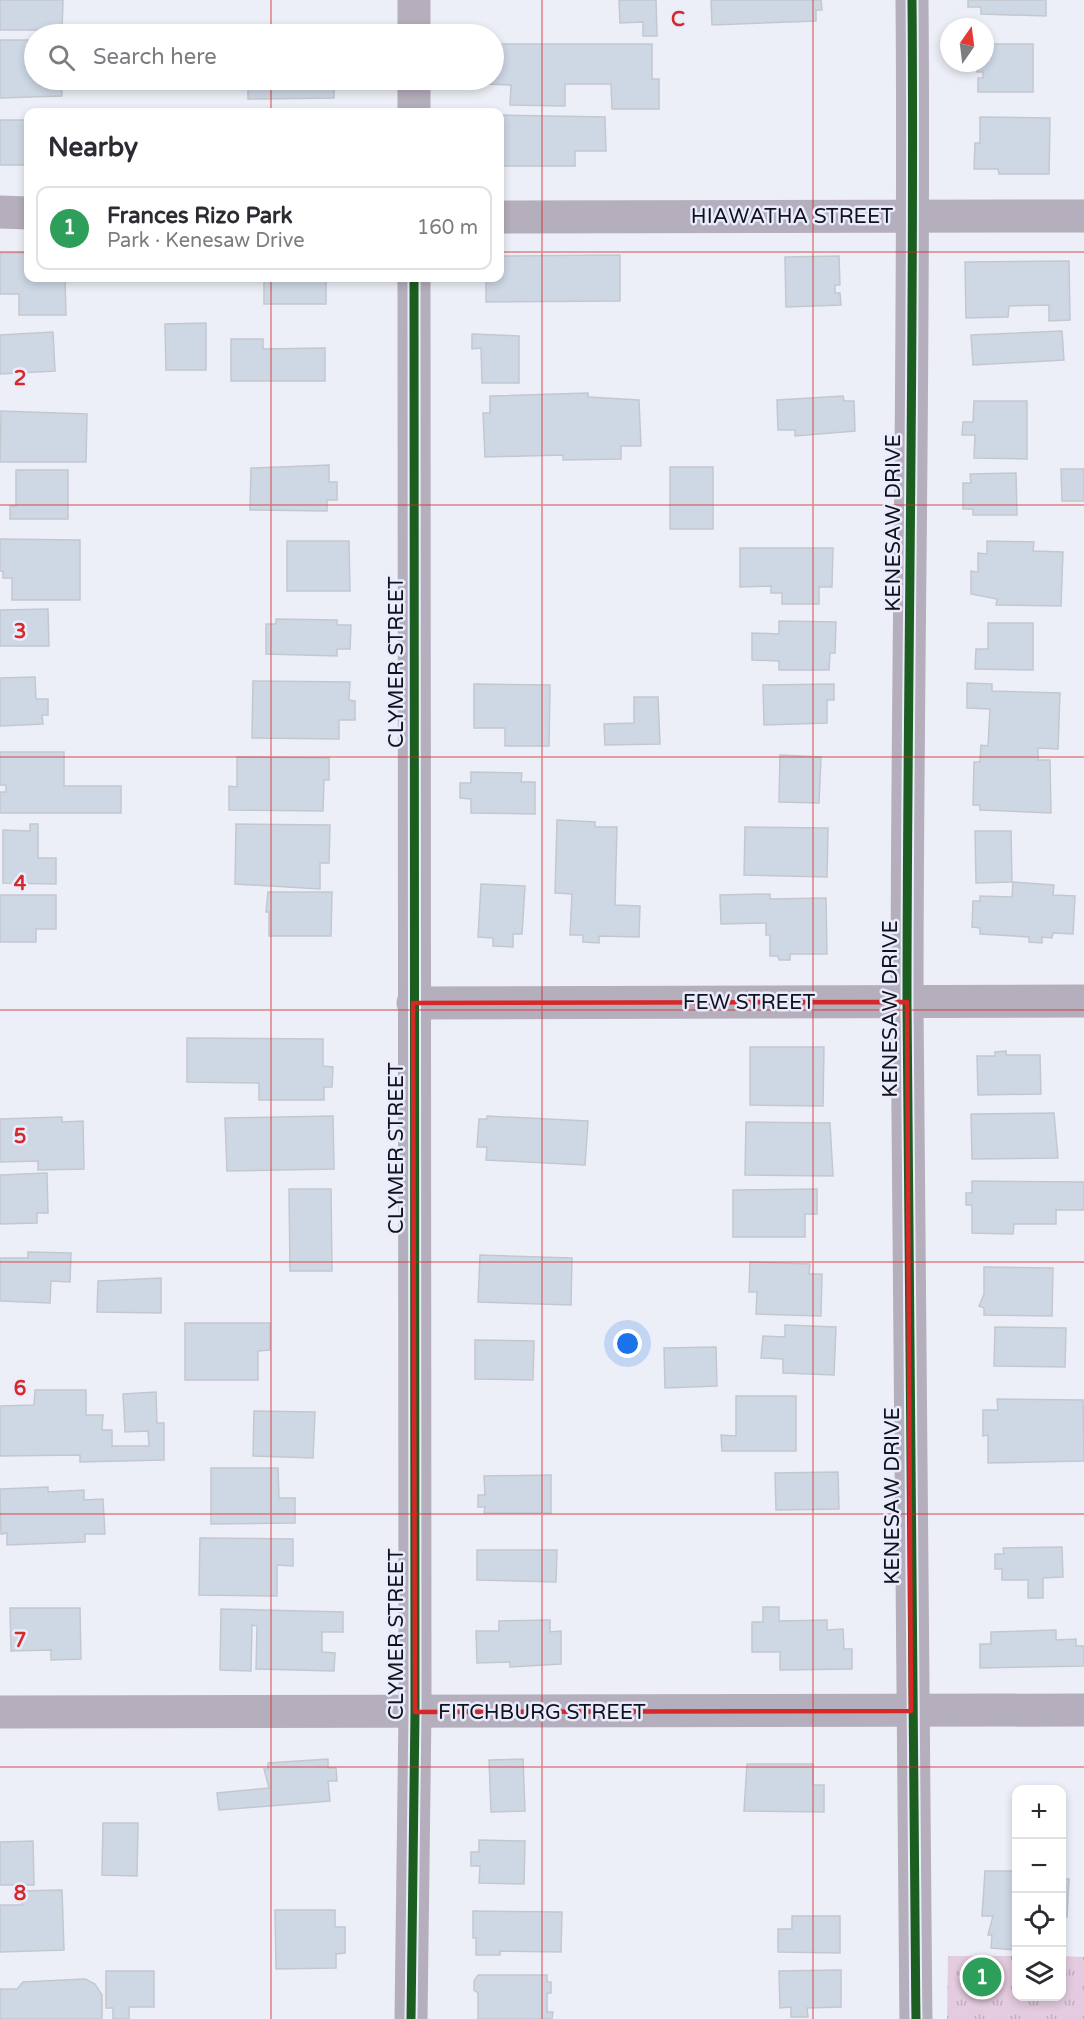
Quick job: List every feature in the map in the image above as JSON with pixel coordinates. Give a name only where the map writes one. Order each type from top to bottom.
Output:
[{"type":"street","points":[[414,0],[414,24]]},
{"type":"street","name":"KENESAW DRIVE","points":[[912,0],[914,216],[907,1002],[911,1711],[916,2019]]},
{"type":"street","points":[[414,90],[414,108]]},
{"type":"street","points":[[0,213],[24,213]]},
{"type":"street","name":"HIAWATHA STREET","points":[[504,217],[1084,216]]},
{"type":"street","name":"CLYMER STREET","points":[[411,2019],[414,1712],[414,282]]},
{"type":"street","name":"FEW STREET","points":[[414,1003],[1084,1001]]},
{"type":"street","name":"FITCHBURG STREET","points":[[0,1712],[1084,1710]]},
{"type":"highlighted area","points":[[907,1002],[911,1711],[415,1712],[413,1003]]},
{"type":"green space","points":[[948,1956],[1012,1956],[1012,2001],[1066,2001],[1066,1956],[1084,1957],[1084,2019],[947,2019]]},
{"type":"building","points":[[0,0],[63,0],[62,24],[24,24],[24,30],[0,30]]},
{"type":"building","points":[[619,0],[656,0],[657,36],[643,36],[643,22],[620,23]]},
{"type":"building","points":[[711,0],[821,0],[822,10],[816,10],[816,21],[712,25]]},
{"type":"building","points":[[968,0],[1046,0],[1046,16],[981,14],[981,7],[968,7]]},
{"type":"building","points":[[0,40],[24,40],[24,90],[62,90],[62,96],[0,98]]},
{"type":"building","points":[[504,44],[652,44],[652,79],[659,79],[659,109],[612,109],[611,84],[565,84],[565,106],[510,105],[511,85],[504,85]]},
{"type":"building","points":[[994,44],[1033,44],[1033,92],[978,92],[978,78],[983,78],[983,72],[994,72]]},
{"type":"building","points":[[248,90],[334,90],[334,98],[248,99]]},
{"type":"building","points":[[504,115],[605,117],[606,151],[575,151],[575,166],[504,166]]},
{"type":"building","points":[[980,117],[1050,118],[1049,174],[999,174],[998,169],[974,169],[975,143],[980,143]]},
{"type":"building","points":[[0,120],[24,120],[24,165],[0,165]]},
{"type":"building","points":[[0,253],[24,253],[24,282],[65,282],[66,315],[19,315],[19,294],[0,294]]},
{"type":"building","points":[[620,255],[620,301],[486,302],[486,282],[504,282],[504,256]]},
{"type":"building","points":[[839,256],[840,285],[835,285],[835,293],[840,293],[841,305],[786,307],[785,257]]},
{"type":"building","points":[[1069,261],[1070,320],[1049,321],[1049,305],[1009,306],[1008,317],[966,318],[965,262]]},
{"type":"building","points":[[264,282],[326,282],[326,304],[264,304]]},
{"type":"building","points":[[206,323],[206,370],[166,370],[165,324]]},
{"type":"building","points":[[1062,331],[1064,360],[973,365],[971,335]]},
{"type":"building","points":[[53,332],[55,371],[0,374],[0,335]]},
{"type":"building","points":[[472,334],[519,336],[519,383],[482,383],[481,348],[472,349]]},
{"type":"building","points":[[231,339],[263,339],[263,349],[325,348],[325,381],[231,381]]},
{"type":"building","points":[[588,393],[588,397],[639,400],[641,446],[621,446],[621,459],[563,460],[563,455],[485,457],[483,413],[490,413],[490,396]]},
{"type":"building","points":[[843,396],[844,401],[854,401],[855,431],[795,436],[795,430],[778,430],[777,400]]},
{"type":"building","points":[[974,401],[1027,401],[1027,459],[974,458],[975,435],[962,435],[963,422],[973,422]]},
{"type":"building","points":[[1,411],[87,414],[86,462],[0,462]]},
{"type":"building","points":[[329,465],[329,482],[337,482],[337,500],[327,500],[327,511],[250,510],[251,468]]},
{"type":"building","points":[[670,467],[713,467],[713,529],[670,529]]},
{"type":"building","points":[[1061,469],[1084,469],[1084,501],[1062,501]]},
{"type":"building","points":[[16,470],[68,470],[68,519],[10,519],[10,506],[16,506]]},
{"type":"building","points":[[1016,473],[1017,515],[973,515],[973,509],[963,509],[963,483],[971,483],[970,474]]},
{"type":"building","points":[[0,539],[80,540],[80,600],[12,600],[12,578],[3,578],[3,571],[0,571]]},
{"type":"building","points":[[287,541],[349,541],[350,591],[287,591]]},
{"type":"building","points":[[987,541],[1034,542],[1033,551],[1063,552],[1061,606],[996,605],[997,599],[971,594],[971,571],[978,572],[978,553],[987,554]]},
{"type":"building","points":[[740,548],[833,548],[832,587],[819,587],[819,604],[782,604],[782,593],[771,593],[771,586],[740,587]]},
{"type":"building","points":[[48,609],[49,646],[0,646],[0,610]]},
{"type":"building","points":[[276,619],[337,620],[337,625],[351,625],[350,649],[337,649],[337,656],[266,654],[266,624],[276,624]]},
{"type":"building","points":[[779,621],[836,622],[835,653],[830,653],[829,670],[779,670],[779,661],[752,660],[752,633],[779,634]]},
{"type":"building","points":[[988,623],[1033,623],[1033,670],[975,669],[976,649],[988,649]]},
{"type":"building","points":[[35,677],[36,699],[48,699],[48,715],[42,715],[43,724],[0,726],[0,678]]},
{"type":"building","points":[[253,681],[350,682],[349,700],[355,701],[355,720],[339,720],[339,739],[252,738]]},
{"type":"building","points":[[967,683],[992,684],[992,691],[1060,693],[1058,749],[1038,748],[1038,760],[1050,760],[1051,813],[980,810],[980,805],[973,805],[974,762],[980,762],[981,745],[988,746],[990,709],[967,708]]},
{"type":"building","points":[[474,684],[550,685],[549,746],[505,746],[505,728],[474,728]]},
{"type":"building","points":[[834,684],[834,700],[827,700],[827,723],[764,725],[763,685]]},
{"type":"building","points":[[634,697],[658,697],[660,744],[605,745],[604,724],[634,723]]},
{"type":"building","points":[[0,752],[64,752],[64,786],[121,786],[121,813],[0,813],[0,792],[6,792],[6,785],[0,785]]},
{"type":"building","points":[[780,755],[821,757],[819,803],[779,802]]},
{"type":"building","points":[[237,757],[329,758],[329,780],[324,780],[323,811],[229,810],[229,786],[237,787]]},
{"type":"building","points":[[471,772],[522,773],[521,782],[535,782],[535,814],[471,813],[471,799],[460,798],[460,783],[471,783]]},
{"type":"building","points":[[557,820],[595,822],[595,827],[617,827],[615,905],[640,906],[639,937],[599,936],[599,943],[583,942],[583,935],[570,935],[572,894],[555,893]]},
{"type":"building","points":[[30,824],[38,824],[38,858],[56,858],[56,884],[3,883],[3,830],[30,831]]},
{"type":"building","points":[[236,824],[330,825],[329,863],[320,863],[320,889],[235,884]]},
{"type":"building","points":[[745,827],[828,828],[827,877],[744,875]]},
{"type":"building","points":[[975,831],[1011,831],[1012,882],[976,883]]},
{"type":"building","points":[[1013,882],[1054,885],[1053,895],[1075,896],[1073,934],[1053,933],[1052,938],[1042,937],[1042,943],[1029,942],[1029,937],[980,934],[980,928],[972,927],[973,901],[980,901],[980,896],[1012,897]]},
{"type":"building","points":[[481,884],[525,886],[522,934],[513,934],[513,947],[493,946],[493,938],[478,937]]},
{"type":"building","points":[[268,892],[332,892],[331,936],[269,936],[269,912],[266,912]]},
{"type":"building","points":[[770,894],[770,899],[826,898],[827,954],[790,954],[790,960],[779,960],[778,956],[770,956],[770,935],[766,935],[766,923],[721,924],[720,895]]},
{"type":"building","points":[[0,895],[56,895],[56,929],[36,929],[36,942],[0,942]]},
{"type":"building","points":[[187,1038],[323,1039],[323,1066],[333,1067],[332,1087],[324,1087],[324,1100],[259,1100],[259,1083],[187,1082]]},
{"type":"building","points":[[750,1047],[824,1047],[823,1106],[750,1105]]},
{"type":"building","points":[[1006,1051],[1006,1055],[1040,1055],[1041,1094],[978,1095],[977,1056],[995,1056],[995,1052]]},
{"type":"building","points":[[1054,1113],[1058,1158],[972,1159],[971,1114]]},
{"type":"building","points":[[333,1116],[334,1169],[227,1171],[225,1118]]},
{"type":"building","points":[[487,1116],[588,1121],[585,1165],[486,1160],[487,1147],[477,1147],[479,1119],[487,1119]]},
{"type":"building","points":[[62,1117],[62,1122],[83,1121],[84,1169],[38,1170],[38,1161],[0,1162],[0,1119]]},
{"type":"building","points":[[746,1122],[830,1123],[833,1176],[745,1175]]},
{"type":"building","points":[[47,1173],[48,1213],[37,1213],[37,1223],[0,1224],[0,1175]]},
{"type":"building","points":[[972,1181],[1084,1182],[1084,1210],[1056,1210],[1056,1224],[1014,1224],[1013,1234],[972,1233],[972,1205],[966,1205],[966,1193],[972,1193]]},
{"type":"building","points":[[289,1189],[331,1189],[332,1271],[290,1271]]},
{"type":"building","points":[[817,1189],[817,1214],[805,1214],[805,1237],[733,1237],[733,1190]]},
{"type":"building","points":[[28,1252],[71,1253],[70,1282],[51,1281],[50,1303],[0,1301],[0,1258],[28,1258]]},
{"type":"building","points":[[480,1255],[572,1258],[571,1305],[478,1302]]},
{"type":"building","points":[[750,1262],[810,1264],[809,1274],[822,1274],[821,1316],[756,1314],[757,1292],[749,1292]]},
{"type":"building","points":[[984,1267],[1053,1268],[1052,1316],[984,1315],[984,1308],[979,1306],[984,1294]]},
{"type":"building","points":[[161,1278],[161,1313],[97,1312],[98,1281]]},
{"type":"building","points":[[185,1323],[270,1323],[270,1350],[258,1351],[258,1380],[185,1380]]},
{"type":"building","points":[[785,1325],[836,1327],[834,1375],[783,1373],[783,1359],[761,1358],[763,1336],[785,1337]]},
{"type":"building","points":[[995,1327],[1066,1328],[1065,1367],[994,1366]]},
{"type":"building","points":[[475,1340],[534,1341],[533,1380],[475,1379]]},
{"type":"building","points":[[716,1347],[717,1386],[665,1388],[664,1348]]},
{"type":"building","points":[[35,1390],[86,1390],[86,1415],[103,1415],[102,1430],[112,1430],[112,1446],[149,1446],[148,1431],[125,1432],[123,1394],[156,1392],[157,1423],[164,1423],[164,1460],[80,1462],[80,1455],[0,1456],[0,1406],[34,1405]]},
{"type":"building","points":[[736,1396],[796,1396],[796,1451],[722,1451],[721,1435],[736,1436]]},
{"type":"building","points":[[997,1399],[1083,1400],[1084,1461],[988,1463],[988,1435],[983,1436],[983,1410],[998,1410]]},
{"type":"building","points":[[254,1411],[315,1412],[313,1458],[253,1456]]},
{"type":"building","points":[[211,1468],[278,1468],[279,1498],[295,1498],[295,1523],[211,1524]]},
{"type":"building","points":[[838,1472],[839,1509],[776,1510],[775,1473]]},
{"type":"building","points":[[551,1475],[551,1513],[484,1513],[485,1507],[478,1507],[478,1495],[485,1495],[484,1476]]},
{"type":"building","points":[[48,1487],[48,1492],[84,1490],[84,1500],[103,1499],[105,1534],[85,1534],[85,1542],[7,1545],[7,1533],[1,1534],[0,1489]]},
{"type":"building","points":[[200,1538],[293,1539],[293,1566],[277,1565],[277,1596],[199,1595]]},
{"type":"building","points":[[1062,1547],[1063,1577],[1043,1578],[1043,1598],[1028,1598],[1028,1580],[1002,1580],[1002,1569],[995,1569],[995,1554],[1004,1554],[1003,1548]]},
{"type":"building","points":[[477,1550],[557,1550],[556,1582],[477,1580]]},
{"type":"building","points":[[763,1607],[779,1607],[779,1621],[827,1620],[827,1630],[843,1629],[844,1649],[852,1649],[852,1669],[780,1670],[780,1652],[752,1652],[752,1622],[763,1622]]},
{"type":"building","points":[[10,1608],[80,1608],[81,1659],[51,1660],[51,1650],[11,1651]]},
{"type":"building","points":[[221,1609],[343,1612],[343,1632],[322,1632],[322,1652],[335,1653],[334,1671],[256,1669],[257,1626],[252,1625],[251,1671],[220,1670]]},
{"type":"building","points":[[550,1620],[550,1632],[561,1631],[561,1664],[510,1667],[510,1662],[477,1663],[476,1631],[499,1631],[499,1621]]},
{"type":"building","points":[[1056,1630],[1056,1640],[1076,1639],[1076,1646],[1084,1646],[1084,1666],[980,1668],[980,1644],[991,1644],[991,1632]]},
{"type":"building","points":[[328,1759],[328,1768],[336,1768],[337,1781],[328,1781],[330,1801],[219,1810],[217,1793],[269,1788],[264,1769],[268,1769],[268,1763]]},
{"type":"building","points":[[523,1759],[525,1811],[491,1812],[489,1760]]},
{"type":"building","points":[[747,1764],[813,1764],[813,1785],[824,1785],[824,1812],[744,1811]]},
{"type":"building","points":[[103,1823],[138,1823],[137,1876],[102,1875]]},
{"type":"building","points":[[479,1840],[525,1841],[524,1884],[479,1883],[480,1866],[471,1866],[471,1852],[479,1852]]},
{"type":"building","points":[[33,1841],[34,1885],[0,1885],[0,1842]]},
{"type":"building","points":[[985,1871],[1012,1871],[1012,1950],[991,1948],[992,1935],[988,1935],[993,1916],[982,1916]]},
{"type":"building","points":[[1066,1879],[1069,1879],[1067,1917]]},
{"type":"building","points":[[62,1890],[64,1950],[0,1952],[0,1905],[22,1905],[21,1891]]},
{"type":"building","points":[[275,1910],[335,1910],[335,1927],[345,1927],[345,1953],[336,1954],[336,1968],[276,1969]]},
{"type":"building","points":[[473,1911],[562,1912],[561,1952],[500,1951],[500,1955],[476,1955],[476,1938],[473,1938]]},
{"type":"building","points":[[792,1916],[840,1916],[840,1953],[778,1952],[778,1929],[792,1929]]},
{"type":"building","points":[[841,1970],[841,2007],[807,2008],[808,2017],[791,2017],[791,2007],[780,2008],[779,1971]]},
{"type":"building","points":[[106,1971],[154,1971],[154,2007],[129,2007],[129,2019],[113,2019],[113,2008],[106,2008]]},
{"type":"building","points":[[478,1975],[547,1975],[547,1982],[551,1982],[551,1993],[547,1993],[547,2012],[553,2012],[552,2019],[478,2019],[478,1993],[474,1990],[474,1981]]},
{"type":"building","points":[[85,1979],[95,1984],[102,1995],[102,2019],[0,2019],[0,1989],[17,1989],[23,1982]]},
{"type":"cycle path","points":[[912,0],[907,1131],[916,2019]]},
{"type":"cycle path","points":[[411,2019],[415,1712],[414,282]]},
{"type":"place","name":"Frances Rizo Park","points":[[982,1977]]}]
